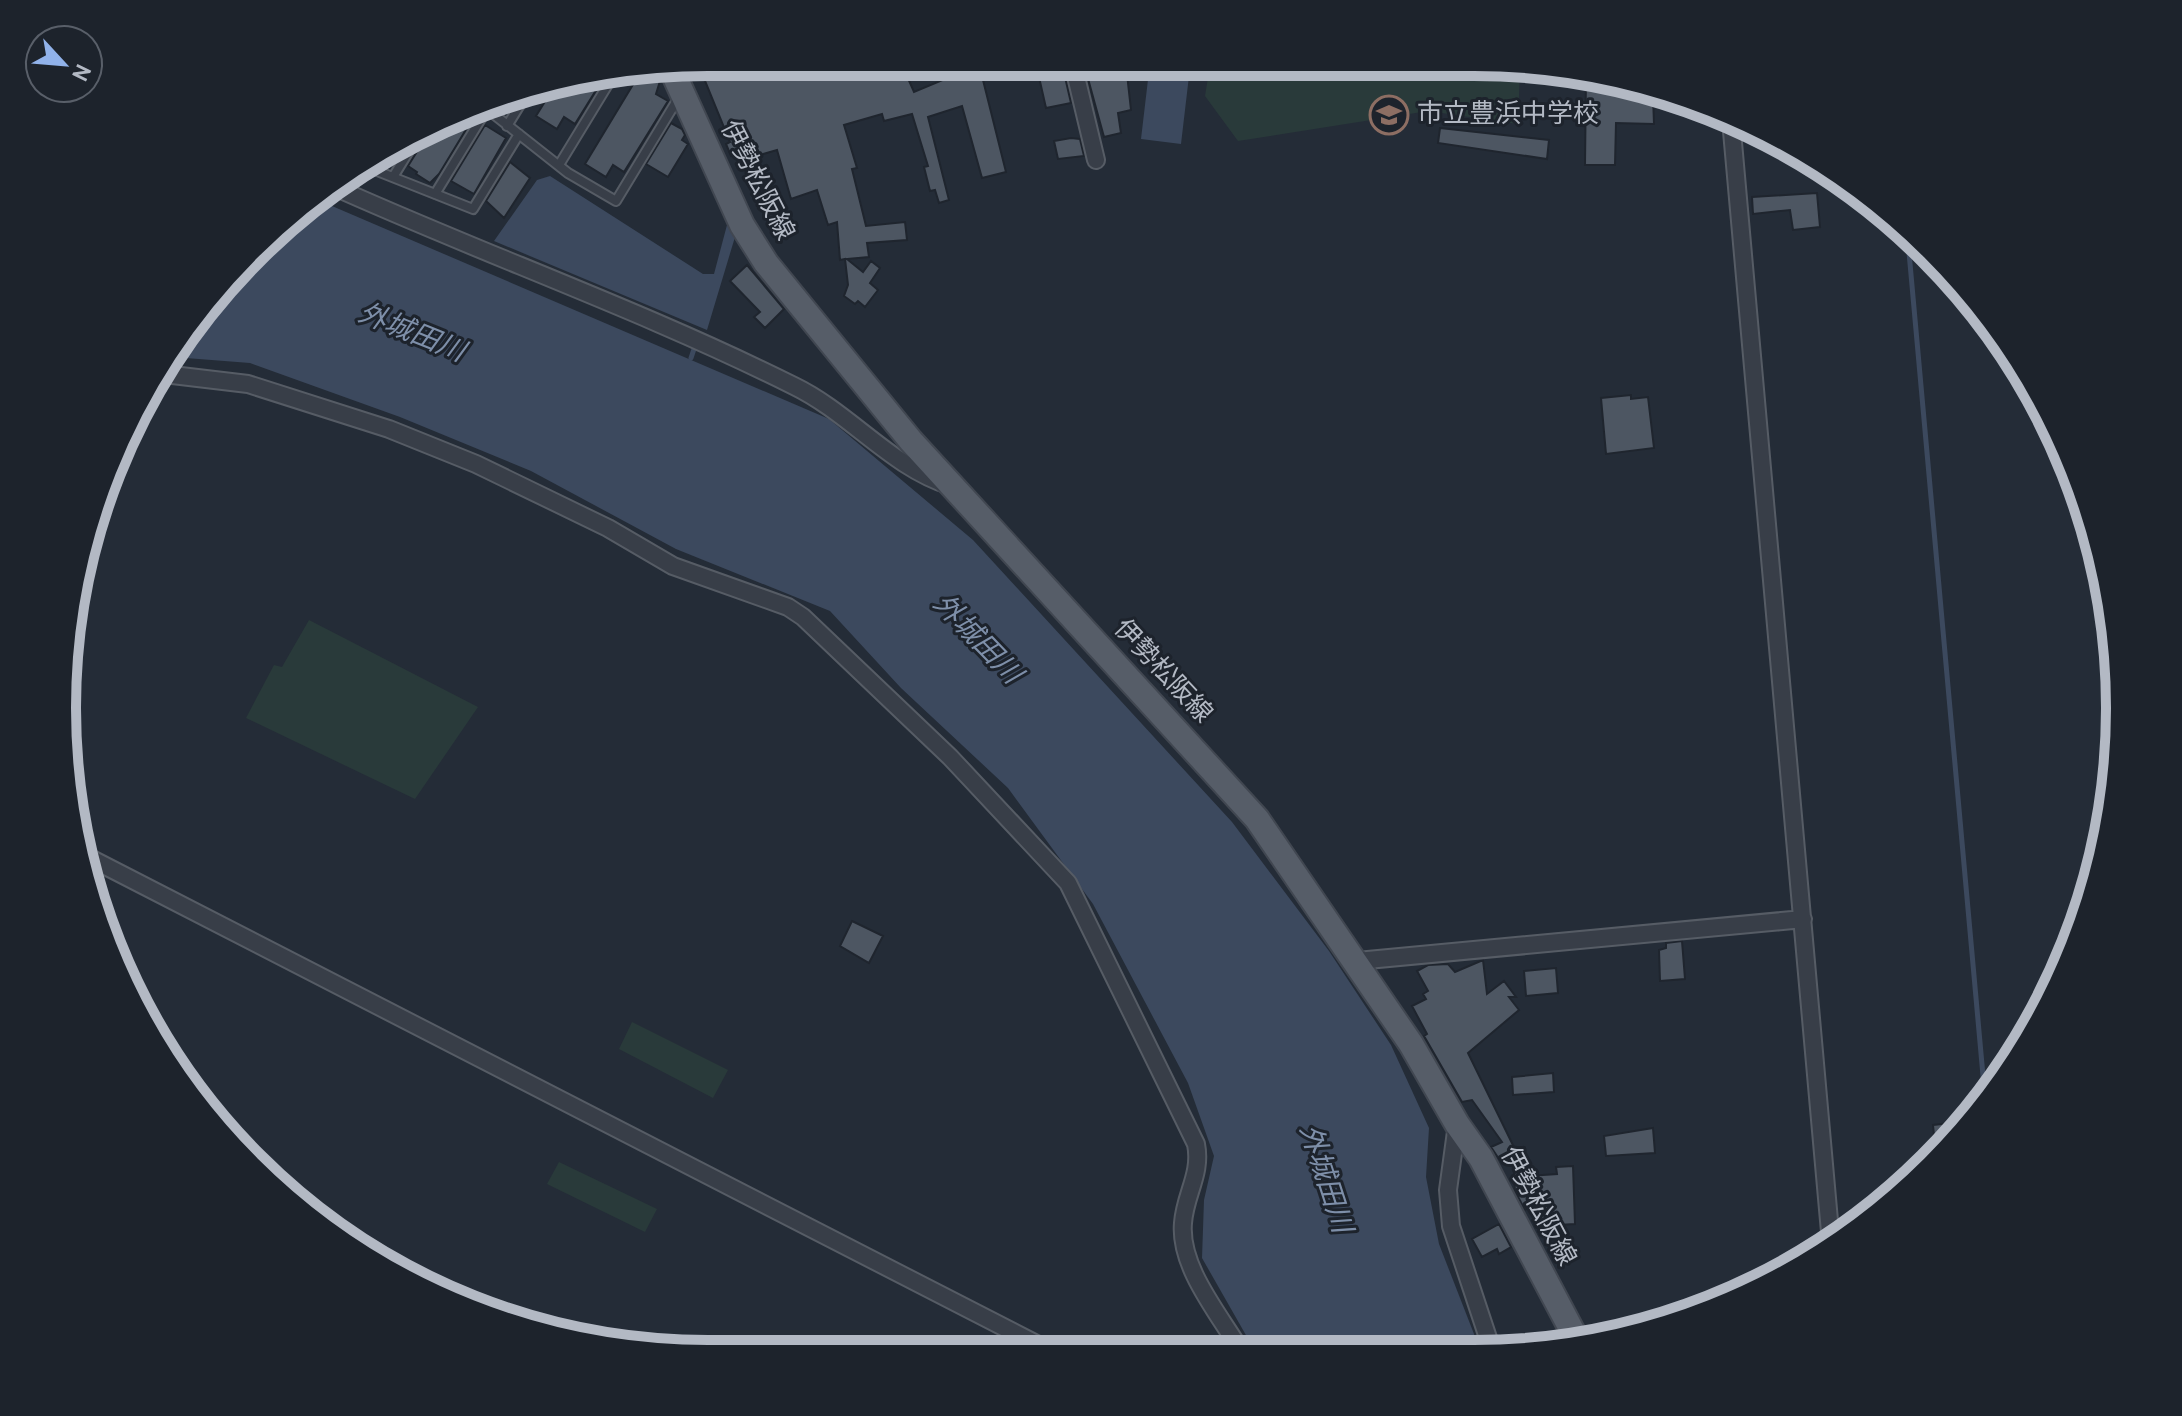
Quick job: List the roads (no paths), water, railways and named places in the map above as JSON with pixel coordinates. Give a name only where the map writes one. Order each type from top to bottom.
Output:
[{"type":"main road","name":"伊勢松阪線","points":[[675,77],[742,225],[766,263],[911,441],[1232,788],[1357,961],[1488,1172],[1573,1332]]},
{"type":"street","points":[[1076,76],[1096,160]]},
{"type":"street","points":[[1732,131],[1830,1230]]},
{"type":"street","points":[[345,191],[644,316],[794,386],[828,404],[925,478],[953,487]]},
{"type":"street","points":[[172,375],[248,384],[389,429],[476,464],[608,528],[673,566],[788,607],[803,617],[950,757],[1068,883],[1196,1144],[1200,1164],[1183,1220],[1183,1241],[1188,1260],[1235,1340]]},
{"type":"street","points":[[95,861],[1029,1340]]},
{"type":"street","points":[[1357,961],[1803,919]]},
{"type":"street","points":[[1457,1124],[1448,1190],[1451,1226],[1489,1340]]},
{"type":"lane","points":[[559,165],[608,84]]},
{"type":"lane","points":[[493,114],[559,165],[616,201],[676,102],[684,97]]},
{"type":"lane","points":[[507,126],[520,105]]},
{"type":"lane","points":[[435,194],[477,120]]},
{"type":"lane","points":[[377,171],[473,209],[519,134]]},
{"type":"lane","points":[[393,177],[408,152]]},
{"type":"water","points":[[1148,76],[1189,76],[1181,144],[1141,139]]},
{"type":"water","points":[[550,176],[703,274],[714,274],[727,225],[735,237],[707,330],[494,241],[537,180]]},
{"type":"water","name":"外城田川","points":[[327,204],[829,419],[973,540],[1232,822],[1329,951],[1391,1045],[1429,1128],[1426,1177],[1439,1244],[1476,1340],[1249,1340],[1202,1258],[1204,1200],[1214,1156],[1188,1083],[1093,904],[1008,788],[901,688],[830,611],[676,549],[531,471],[400,417],[250,363],[183,358],[207,323],[261,261]]},
{"type":"waterway","points":[[1909,250],[1983,1081]]},
{"type":"waterway","points":[[691,358],[694,349]]},
{"type":"place","name":"市立豊浜中学校","points":[[1389,115]]}]
